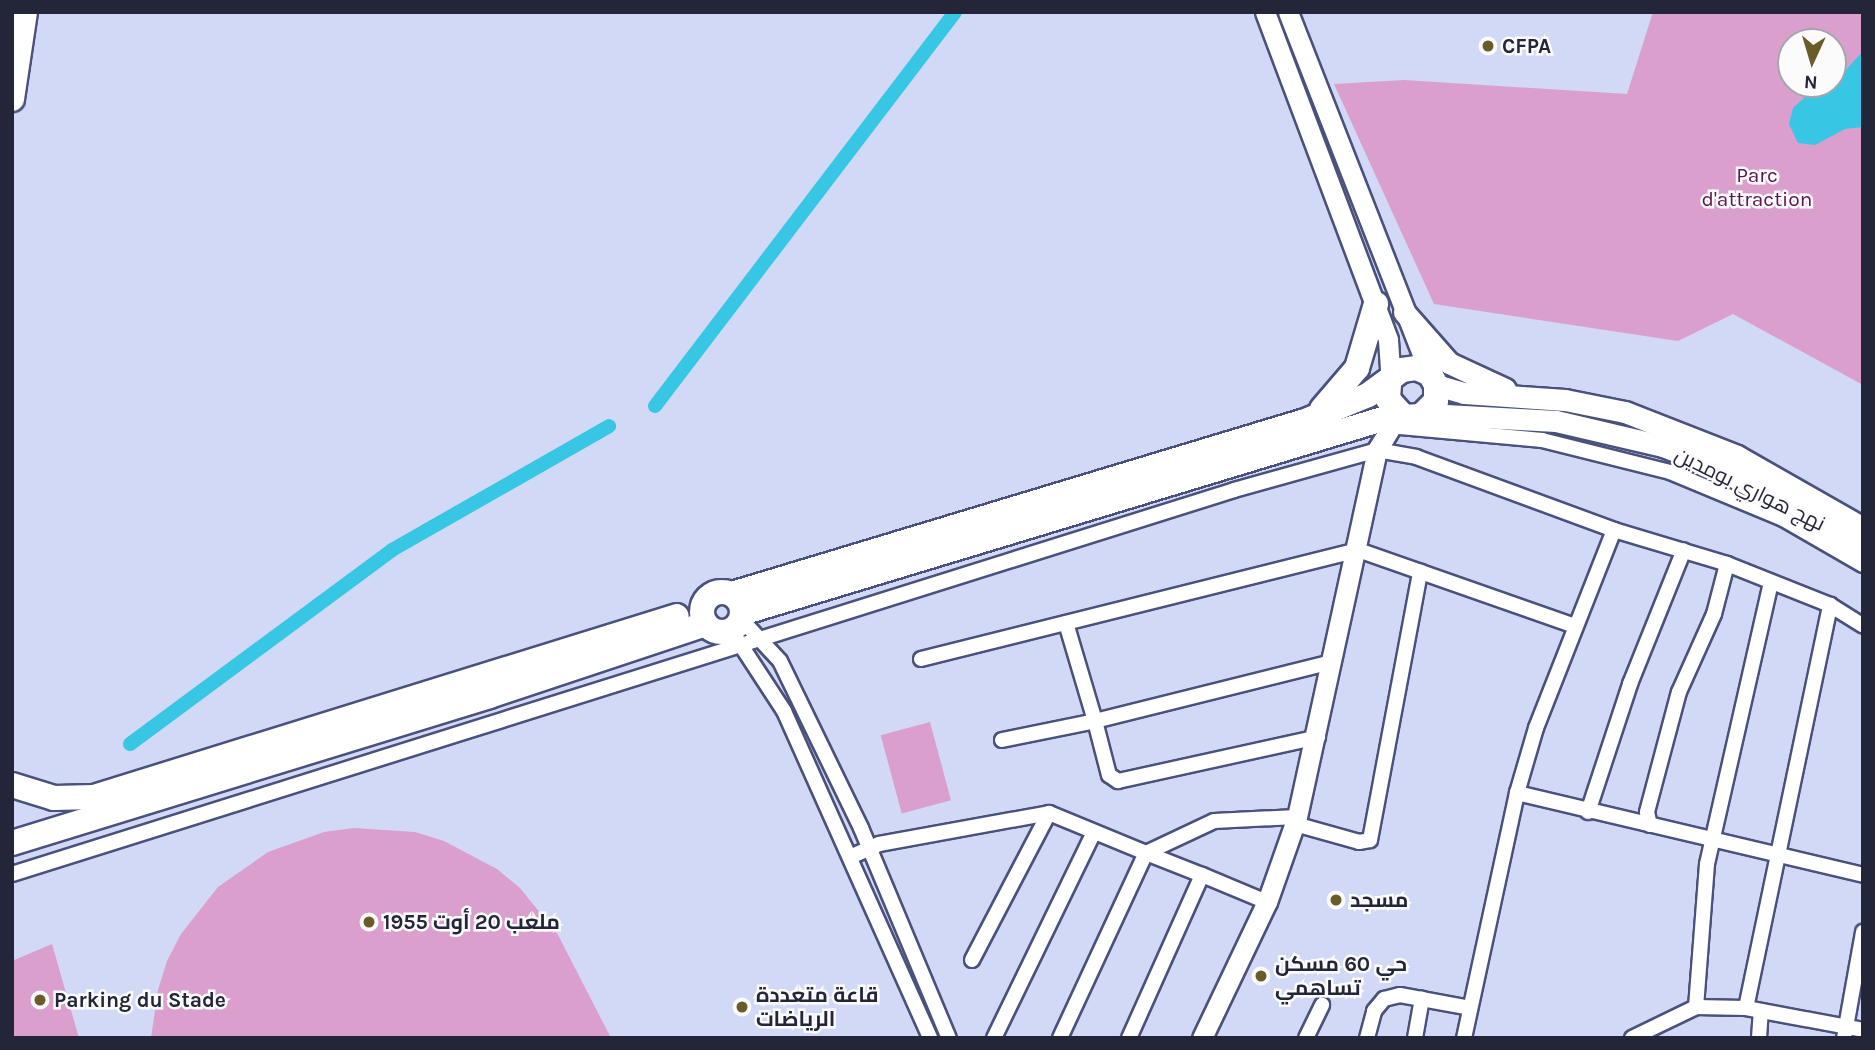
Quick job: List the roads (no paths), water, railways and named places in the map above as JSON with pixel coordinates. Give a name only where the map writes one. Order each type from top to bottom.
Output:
[{"type":"highway","points":[[12,99],[25,12]]},
{"type":"highway","points":[[1305,421],[1337,397],[1357,368],[1376,304]]},
{"type":"highway","points":[[703,616],[719,632],[738,620],[1305,421],[1390,381],[1409,368],[1433,379],[1436,401],[1427,414],[1416,418],[1395,420],[738,620]]},
{"type":"highway","points":[[1390,381],[1388,399],[1395,420]]},
{"type":"highway","points":[[12,844],[489,696],[703,616],[714,593],[738,620]]},
{"type":"highway","points":[[12,785],[54,798],[94,797],[703,616]]},
{"type":"main road","points":[[1265,12],[1376,304],[1391,353],[1390,381]]},
{"type":"main road","points":[[1288,12],[1404,312],[1433,379]]},
{"type":"main road","points":[[1404,312],[1449,363],[1481,380],[1533,398]]},
{"type":"main road","name":"نهج هواري بومدين","points":[[1433,379],[1464,393],[1595,405],[1688,433],[1737,456],[1863,528]]},
{"type":"main road","name":"نهج هواري بومدين","points":[[1427,414],[1556,421],[1663,446],[1716,467],[1863,547]]},
{"type":"main road","points":[[1202,1038],[1267,902],[1296,821],[1318,737],[1331,662],[1358,550],[1377,450],[1395,420]]},
{"type":"street","points":[[1395,420],[1542,440],[1670,472],[1783,519],[1863,565]]},
{"type":"street","points":[[761,638],[1221,494],[1377,450],[1416,457],[1614,530],[1727,564],[1830,605],[1863,626]]},
{"type":"street","points":[[1464,1038],[1517,793],[1574,626],[1614,530]]},
{"type":"street","points":[[922,659],[1358,550],[1574,626]]},
{"type":"street","points":[[1588,812],[1630,684],[1684,550]]},
{"type":"street","points":[[1650,825],[1647,812],[1679,692],[1714,614],[1727,564]]},
{"type":"street","points":[[1060,1038],[1146,853],[1214,821],[1296,821],[1359,842],[1370,840],[1420,572]]},
{"type":"street","points":[[1696,1007],[1698,934],[1713,840],[1771,582]]},
{"type":"street","points":[[1746,1008],[1830,605]]},
{"type":"street","points":[[738,620],[761,638]]},
{"type":"street","points":[[738,620],[761,638],[780,661],[870,849],[949,1038]]},
{"type":"street","points":[[738,620],[784,711],[930,1038]]},
{"type":"street","points":[[12,874],[738,620]]},
{"type":"street","points":[[1066,623],[1109,775],[1118,781],[1318,737]]},
{"type":"street","points":[[1002,740],[1331,662]]},
{"type":"street","points":[[1517,793],[1588,812],[1863,875]]},
{"type":"street","points":[[850,857],[870,849],[1049,813],[1267,902]]},
{"type":"street","points":[[972,960],[1049,813]]},
{"type":"street","points":[[994,1038],[1094,832]]},
{"type":"street","points":[[1129,1038],[1202,875]]},
{"type":"street","points":[[1845,1032],[1863,932]]},
{"type":"street","points":[[1367,1038],[1374,1011],[1384,999],[1399,995],[1470,1008]]},
{"type":"street","points":[[1415,1038],[1422,999]]},
{"type":"street","points":[[1306,1038],[1322,1004]]},
{"type":"street","points":[[1632,1038],[1661,1021],[1696,1007],[1746,1008],[1845,1032],[1863,1030]]},
{"type":"street","points":[[1759,1038],[1761,1011]]},
{"type":"street","points":[[1661,1021],[1665,1038]]},
{"type":"water","points":[[1863,51],[1863,127],[1845,129],[1815,145],[1798,143],[1789,124],[1793,108],[1804,98],[1847,98],[1847,69]]},
{"type":"waterway","points":[[655,406],[955,12]]},
{"type":"waterway","points":[[130,744],[392,550],[609,426]]},
{"type":"place","name":"CFPA","points":[[1488,46]]},
{"type":"place","name":"مسجد","points":[[1336,900]]},
{"type":"place","name":"ملعب 20 أوت 1955","points":[[369,922]]},
{"type":"place","name":"حي 60 مسكن تساهمي","points":[[1261,976]]},
{"type":"place","name":"Parking du Stade","points":[[40,1000]]},
{"type":"place","name":"قاعة متعددة الرياضات","points":[[742,1007]]},
{"type":"park label","name":"Parc d'attraction","points":[[1757,187]]}]
